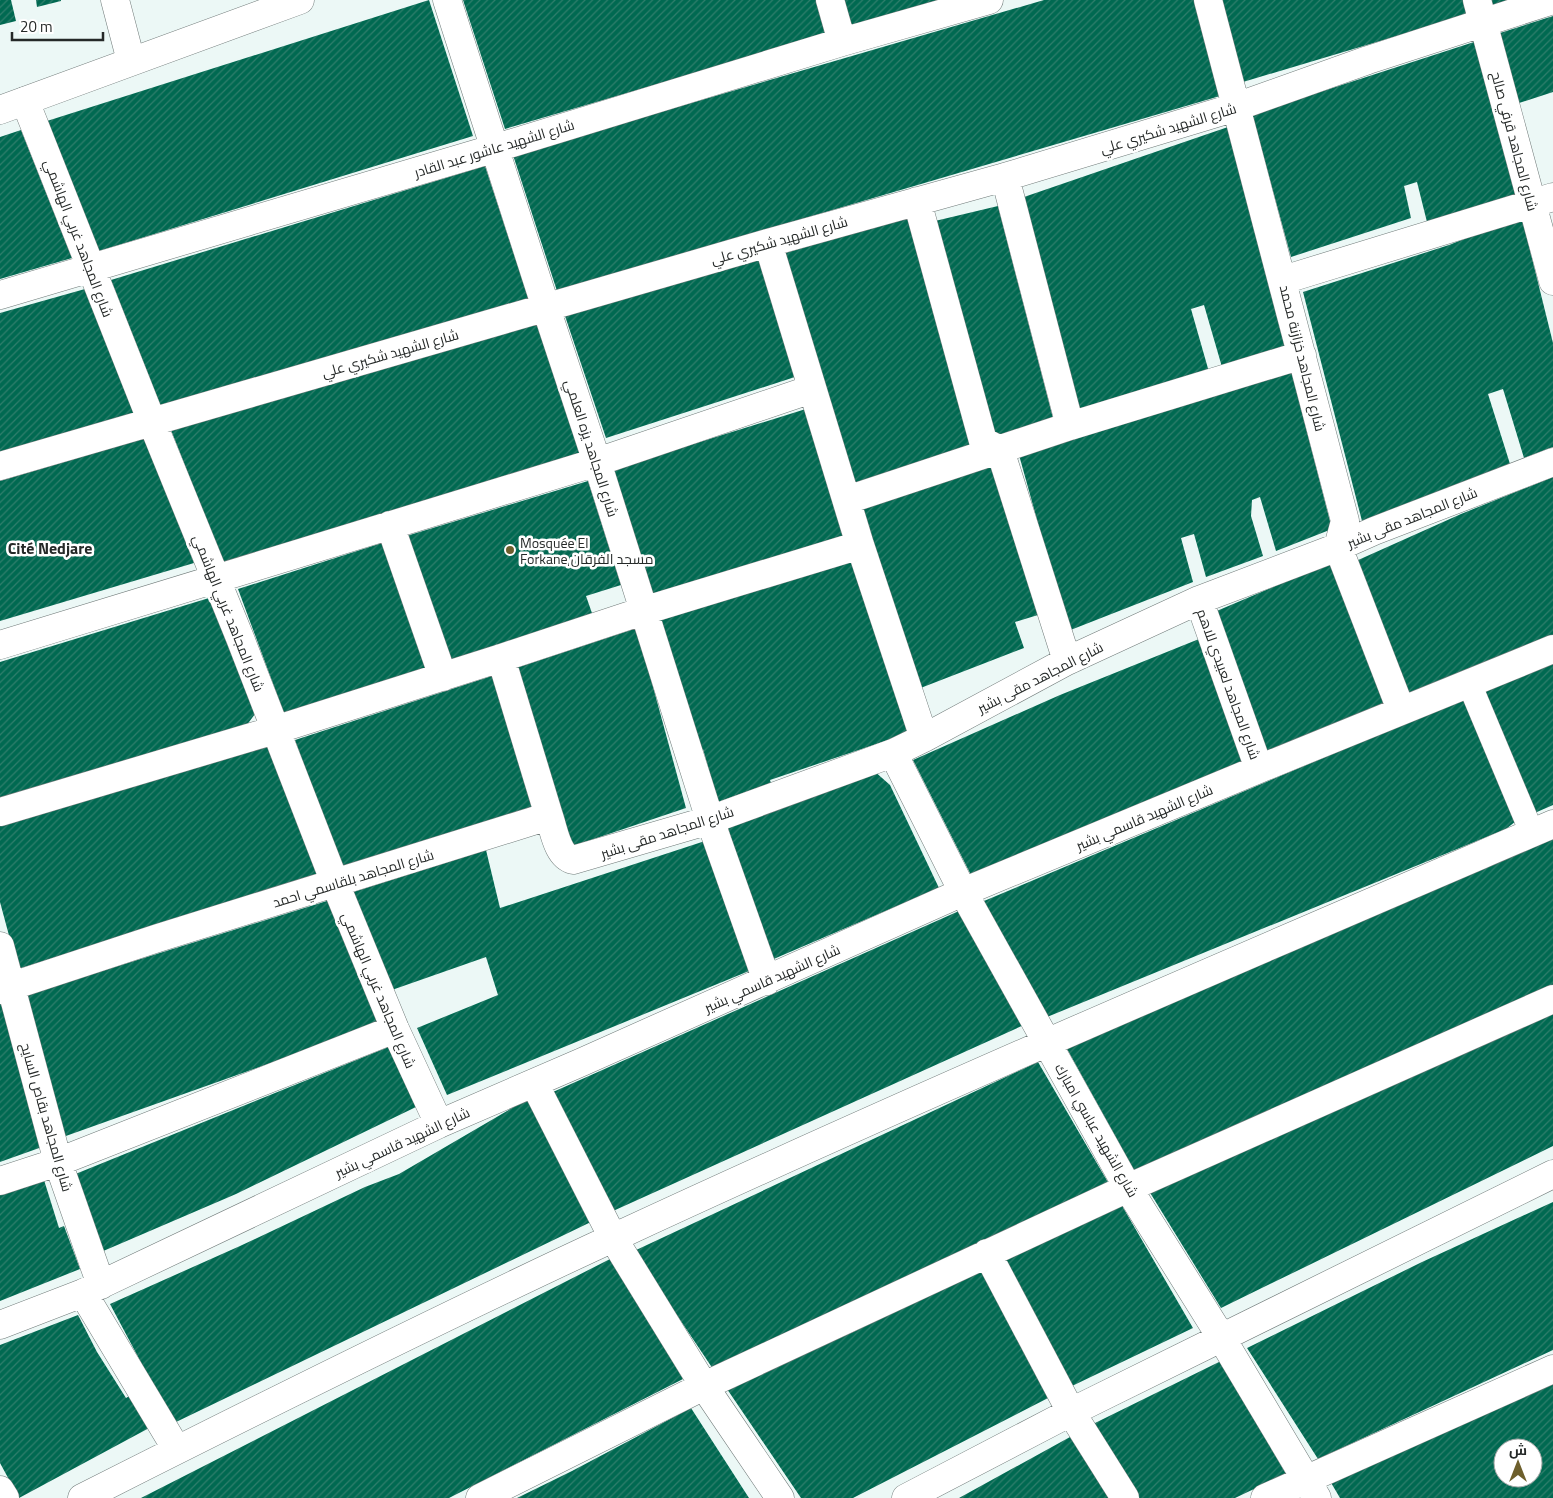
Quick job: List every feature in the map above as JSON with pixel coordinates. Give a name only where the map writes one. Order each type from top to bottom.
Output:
[{"type":"street","points":[[115,0],[132,61]]},
{"type":"street","points":[[0,110],[300,0]]},
{"type":"street","name":"شارع المجاهد يزه العلمي","points":[[446,0],[496,148],[710,820],[767,981]]},
{"type":"street","points":[[830,0],[842,42]]},
{"type":"street","name":"شارع الشهيد عاشور عبد القادر","points":[[0,295],[496,148],[842,42],[988,0]]},
{"type":"street","name":"شارع المجاهد خزازنة محمد","points":[[1208,0],[1345,520],[1338,547]]},
{"type":"street","name":"شارع الشهيد شكيري علي","points":[[0,466],[768,243],[1005,177],[1236,107],[1368,60],[1480,11],[1553,0]]},
{"type":"street","name":"شارع المجاهد قرفي صالح","points":[[1480,11],[1542,200],[1553,281]]},
{"type":"street","name":"شارع المجاهد غربي الهاشمي","points":[[25,101],[216,578],[335,884],[395,1030],[439,1124]]},
{"type":"street","points":[[1005,177],[1070,426]]},
{"type":"street","points":[[1283,280],[1542,200]]},
{"type":"street","points":[[917,201],[983,441],[1000,450],[1067,661]]},
{"type":"street","points":[[768,243],[860,545],[924,738]]},
{"type":"street","points":[[847,500],[1070,426],[1302,355]]},
{"type":"street","points":[[0,645],[597,462],[812,389]]},
{"type":"street","name":"شارع المجاهد مقى بشير","points":[[549,816],[565,857],[573,860],[710,820],[893,753],[1067,661],[1198,600],[1553,462]]},
{"type":"street","points":[[390,525],[443,677]]},
{"type":"street","points":[[0,812],[275,730],[644,611],[860,545]]},
{"type":"street","points":[[1338,547],[1401,710]]},
{"type":"street","name":"شارع المجاهد لعبيدي للاهم","points":[[1198,600],[1258,769]]},
{"type":"street","name":"شارع الشهيد قاسمي بشير","points":[[0,1325],[92,1289],[439,1124],[767,981],[963,892],[1401,710],[1553,650]]},
{"type":"street","points":[[501,658],[549,816]]},
{"type":"street","points":[[82,1498],[614,1238],[1047,1042],[1543,828],[1469,683]]},
{"type":"street","name":"شارع الشهيد عباسي امبارك","points":[[893,753],[963,892],[1128,1188],[1221,1337],[1311,1489]]},
{"type":"street","name":"شارع المجاهد بلقاسمي احمد","points":[[5,988],[158,938],[549,816]]},
{"type":"street","name":"شارع المجاهد بقاص السايح","points":[[0,946],[5,988],[58,1162],[92,1289],[177,1450]]},
{"type":"street","points":[[480,1498],[704,1386],[1128,1188],[1553,999]]},
{"type":"street","points":[[0,1182],[58,1162],[395,1030]]},
{"type":"street","points":[[534,1083],[614,1238],[704,1386],[780,1498]]},
{"type":"street","points":[[906,1498],[1071,1412],[1553,1174]]},
{"type":"street","points":[[987,1254],[1071,1412],[1125,1498]]},
{"type":"street","points":[[1265,1498],[1311,1489],[1553,1368]]},
{"type":"street","points":[[0,1490],[4,1498]]},
{"type":"building","points":[[0,0],[11,0],[16,21],[0,25]]},
{"type":"building","points":[[36,0],[61,0],[61,1],[37,7]]},
{"type":"building","points":[[429,0],[473,136],[99,251],[47,121]]},
{"type":"building","points":[[463,0],[819,0],[828,34],[505,129]]},
{"type":"building","points":[[842,0],[943,0],[850,28]]},
{"type":"building","points":[[1044,0],[1195,0],[1220,96],[557,291],[513,155]]},
{"type":"building","points":[[1222,0],[1463,0],[1467,15],[1243,82]]},
{"type":"building","points":[[1491,0],[1508,0],[1493,6]]},
{"type":"building","points":[[1553,16],[1553,92],[1519,103],[1500,33]]},
{"type":"building","points":[[1474,42],[1516,196],[1428,226],[1417,182],[1404,186],[1411,218],[1291,257],[1252,114]]},
{"type":"building","points":[[1228,127],[1285,347],[1222,367],[1204,305],[1191,309],[1209,372],[1080,413],[1024,197]]},
{"type":"building","points":[[21,130],[72,258],[0,279],[0,137]]},
{"type":"building","points":[[485,166],[529,300],[162,409],[111,280]]},
{"type":"building","points":[[998,206],[1054,422],[995,441],[935,221]]},
{"type":"building","points":[[910,216],[973,448],[854,486],[782,254]]},
{"type":"building","points":[[1522,218],[1553,343],[1553,447],[1524,458],[1503,389],[1488,394],[1510,464],[1362,521],[1303,292],[1449,245]]},
{"type":"building","points":[[761,255],[798,376],[606,438],[564,313]]},
{"type":"building","points":[[85,289],[135,415],[0,454],[0,313]]},
{"type":"building","points":[[536,322],[582,458],[224,564],[171,430]]},
{"type":"building","points":[[1290,366],[1332,529],[1276,551],[1260,497],[1252,500],[1251,516],[1263,556],[1206,577],[1194,534],[1181,538],[1193,582],[1068,631],[1019,455]]},
{"type":"building","points":[[809,408],[848,534],[651,597],[613,469]]},
{"type":"building","points":[[145,438],[194,563],[0,621],[0,481]]},
{"type":"building","points":[[995,462],[1038,615],[1015,622],[1024,648],[918,689],[861,506]]},
{"type":"building","points":[[1553,477],[1553,636],[1408,694],[1356,561],[1461,514]]},
{"type":"building","points":[[588,481],[621,585],[586,596],[593,616],[447,664],[403,537]]},
{"type":"building","points":[[382,543],[434,671],[285,716],[238,589]]},
{"type":"building","points":[[855,558],[909,733],[770,780],[771,783],[718,802],[703,749],[700,751],[658,621]]},
{"type":"building","points":[[1332,562],[1388,703],[1261,753],[1212,613]]},
{"type":"building","points":[[209,598],[255,714],[246,726],[0,800],[0,662]]},
{"type":"building","points":[[637,628],[686,808],[570,847],[513,669]]},
{"type":"building","points":[[1204,637],[1248,762],[971,875],[913,760],[1060,695]]},
{"type":"building","points":[[1553,662],[1553,805],[1530,815],[1478,692]]},
{"type":"building","points":[[498,674],[537,806],[341,867],[295,740]]},
{"type":"building","points":[[1470,696],[1521,817],[1506,829],[1047,1017],[984,901]]},
{"type":"building","points":[[267,744],[320,874],[18,969],[0,902],[0,824]]},
{"type":"building","points":[[873,770],[890,785],[939,888],[769,961],[728,828]]},
{"type":"building","points":[[1553,839],[1553,987],[1135,1172],[1066,1047]]},
{"type":"building","points":[[705,841],[749,971],[447,1095],[417,1028],[498,995],[486,957],[389,991],[347,894],[486,850],[500,908]]},
{"type":"building","points":[[330,900],[380,1024],[63,1137],[25,995]]},
{"type":"building","points":[[959,911],[1024,1025],[613,1211],[553,1092]]},
{"type":"building","points":[[3,1002],[42,1147],[0,1162],[0,1003]]},
{"type":"building","points":[[1553,1012],[1553,1146],[1221,1308],[1149,1191]]},
{"type":"building","points":[[391,1046],[416,1107],[236,1194],[101,1252],[73,1175]]},
{"type":"building","points":[[1038,1062],[1109,1184],[713,1369],[634,1251]]},
{"type":"building","points":[[524,1101],[534,1103],[593,1221],[176,1422],[153,1385],[110,1304],[365,1187],[399,1174]]},
{"type":"building","points":[[44,1180],[59,1228],[64,1226],[80,1269],[0,1301],[0,1195]]},
{"type":"building","points":[[1553,1202],[1553,1350],[1318,1459],[1247,1348],[1422,1262]]},
{"type":"building","points":[[1121,1204],[1193,1328],[1072,1386],[1005,1258]]},
{"type":"building","points":[[612,1258],[683,1379],[449,1498],[141,1498]]},
{"type":"building","points":[[981,1270],[1052,1396],[853,1498],[801,1498],[727,1389],[853,1332]]},
{"type":"building","points":[[78,1315],[97,1352],[126,1398],[131,1395],[151,1427],[19,1498],[0,1463],[0,1345]]},
{"type":"building","points":[[1221,1361],[1286,1474],[1235,1498],[1138,1498],[1093,1424]]},
{"type":"building","points":[[1553,1380],[1553,1498],[1340,1498],[1330,1481]]},
{"type":"building","points":[[691,1408],[749,1498],[517,1498],[572,1471]]},
{"type":"building","points":[[1070,1437],[1110,1498],[959,1498]]},
{"type":"place","name":"Mosquée El Forkane,مسجد الفرقان","points":[[510,550]]},
{"type":"district","name":"Cité Nedjare","points":[[50,548]]}]
